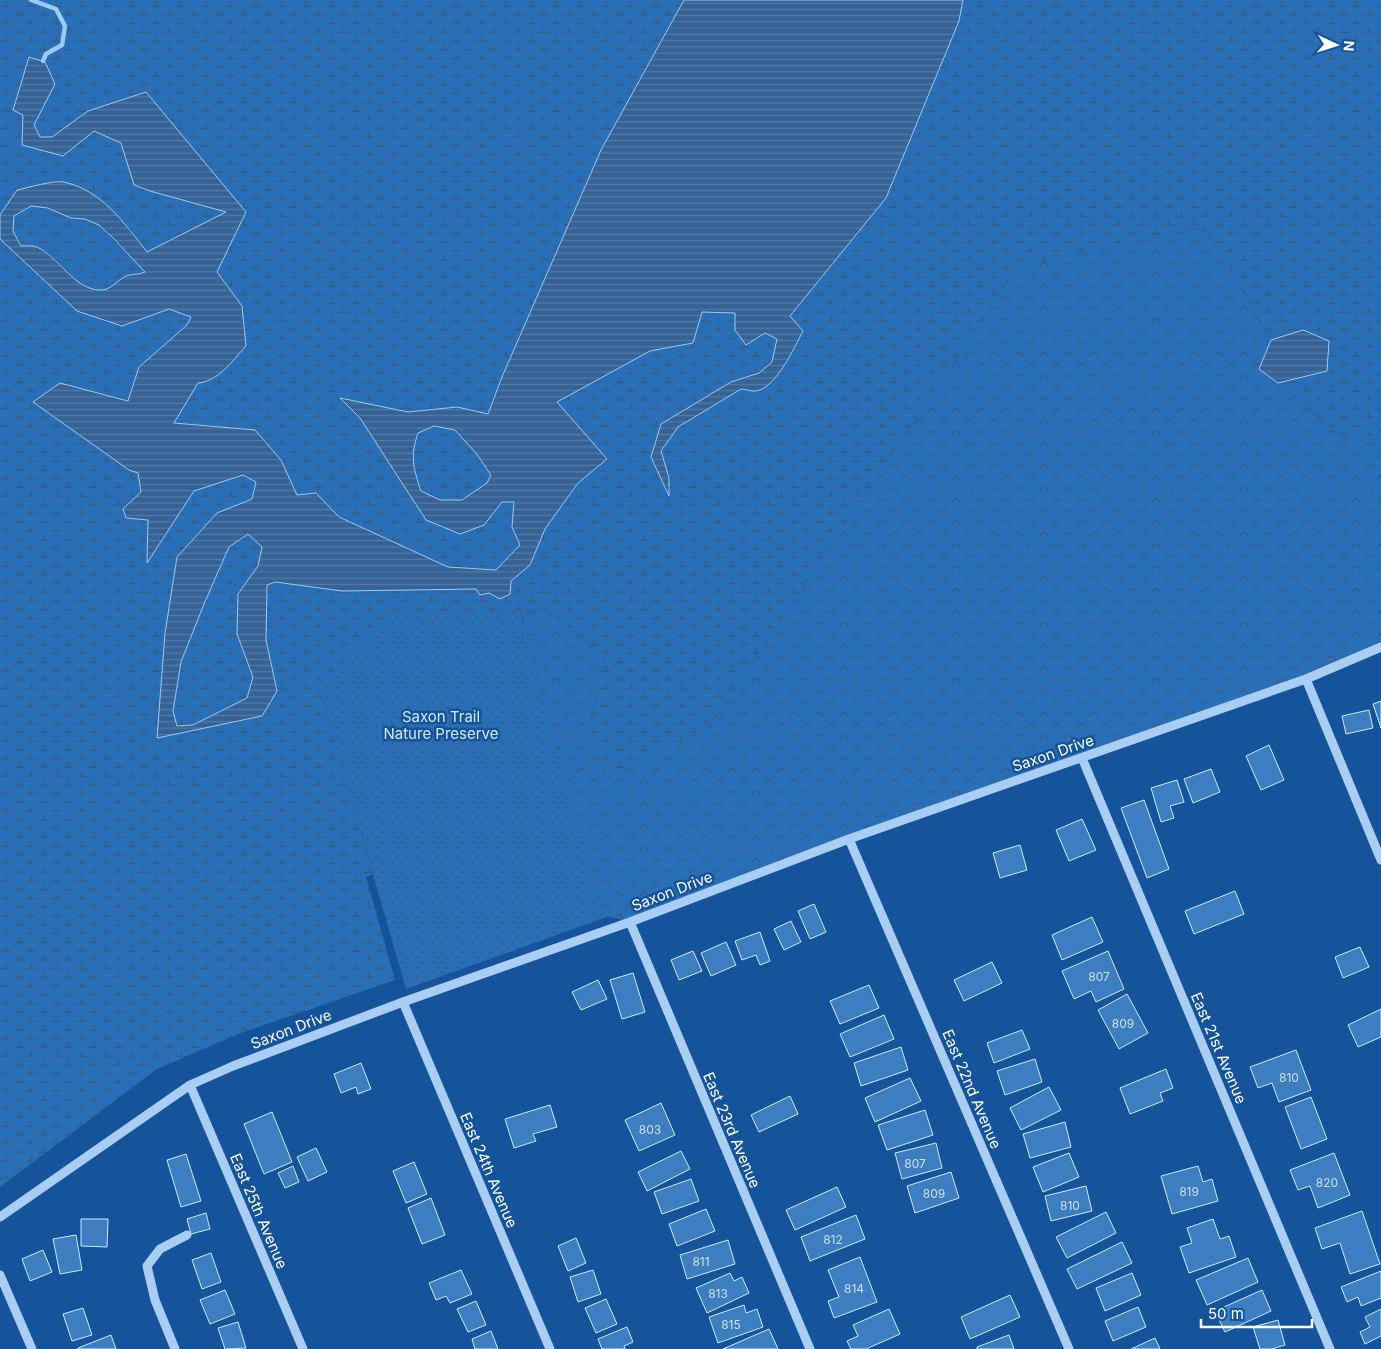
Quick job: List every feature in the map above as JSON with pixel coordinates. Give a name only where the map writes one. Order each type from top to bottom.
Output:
[{"type":"street","name":"Saxon Drive","points":[[0,1217],[190,1084],[233,1066],[402,1002],[630,922],[849,839],[1306,679],[1381,647]]},
{"type":"street","points":[[1306,679],[1381,860]]},
{"type":"street","name":"East 21st Avenue","points":[[1082,758],[1330,1349]]},
{"type":"street","name":"East 22nd Avenue","points":[[849,839],[1069,1349]]},
{"type":"street","name":"East 23rd Avenue","points":[[630,922],[810,1349]]},
{"type":"street","name":"East 24th Avenue","points":[[402,1002],[550,1349]]},
{"type":"street","name":"East 25th Avenue","points":[[190,1084],[303,1349]]},
{"type":"street","points":[[176,1349],[155,1300],[147,1266],[160,1249],[187,1236]]},
{"type":"street","points":[[0,1275],[32,1349]]},
{"type":"green space","points":[[0,0],[684,0],[601,150],[487,414],[457,407],[408,412],[340,399],[360,418],[426,520],[484,525],[502,502],[514,502],[512,527],[520,545],[496,570],[448,567],[339,517],[316,493],[297,495],[281,460],[255,430],[174,423],[198,383],[219,374],[246,346],[242,306],[217,272],[246,212],[88,111],[52,137],[39,137],[34,125],[55,84],[23,114],[22,145],[63,156],[93,131],[121,143],[134,185],[226,212],[147,252],[128,226],[17,190],[0,215]]},
{"type":"green space","points":[[963,0],[1381,0],[1381,395],[1377,439],[1348,442],[1278,383],[1327,371],[1303,330],[1271,340],[1205,228],[1018,266],[709,727],[609,779],[589,725],[605,655],[545,610],[394,615],[319,686],[373,874],[366,877],[395,980],[238,1034],[157,1069],[0,1187],[0,237],[77,311],[122,326],[169,309],[191,317],[187,325],[139,367],[129,401],[60,383],[33,402],[129,470],[138,473],[141,492],[126,518],[148,520],[147,562],[194,491],[243,475],[256,482],[252,499],[217,513],[177,557],[165,633],[158,737],[262,716],[277,691],[266,640],[267,585],[275,582],[342,591],[476,589],[500,599],[511,581],[530,565],[545,529],[582,479],[557,402],[650,351],[693,343],[702,312],[735,313],[777,339],[772,362],[759,373],[731,382],[661,424],[651,457],[668,495],[669,478],[661,451],[678,427],[741,388],[756,391],[771,383],[784,366],[803,331],[790,317],[886,198],[959,21]]},
{"type":"green space","points":[[31,206],[48,208],[71,218],[85,219],[99,225],[145,272],[126,276],[104,290],[90,288],[81,284],[42,249],[22,246],[13,231],[14,216]]},
{"type":"green space","points":[[1205,228],[1271,340],[1259,369],[1348,442],[1377,439],[1381,395],[1381,647],[1306,679],[630,922],[603,915],[521,611],[545,610],[605,655],[589,725],[709,727],[1018,266]]},
{"type":"green space","points":[[434,426],[455,430],[476,453],[491,476],[482,487],[469,496],[454,501],[446,501],[421,491],[412,452],[418,433]]},
{"type":"green space","points":[[249,533],[262,547],[258,566],[238,594],[237,634],[253,677],[247,699],[193,725],[176,726],[173,711],[181,662],[229,547]]},
{"type":"green space","name":"Saxon Trail Nature Preserve","points":[[513,584],[607,917],[406,989],[305,638]]},
{"type":"shaded area","points":[[684,0],[963,0],[959,21],[886,198],[790,316],[803,331],[784,366],[771,383],[756,391],[741,389],[678,427],[661,451],[669,478],[669,496],[651,457],[661,424],[731,382],[759,373],[772,362],[777,339],[765,333],[746,345],[735,330],[735,313],[702,312],[693,343],[650,351],[557,402],[607,459],[578,483],[545,529],[530,565],[511,581],[510,594],[500,599],[489,593],[480,595],[476,589],[342,591],[275,582],[267,585],[266,640],[277,691],[262,716],[157,738],[165,633],[177,557],[217,513],[252,499],[256,482],[243,475],[194,491],[147,563],[148,520],[126,518],[123,509],[141,492],[138,473],[129,470],[33,402],[60,383],[128,401],[139,367],[187,325],[191,317],[169,309],[122,326],[77,311],[0,239],[0,215],[17,190],[47,183],[63,182],[89,192],[111,209],[147,252],[226,212],[134,185],[121,143],[94,131],[63,156],[22,145],[23,115],[13,110],[29,57],[45,62],[55,84],[34,125],[40,137],[52,137],[88,111],[146,92],[246,212],[217,272],[242,306],[246,346],[219,374],[198,383],[174,423],[255,430],[281,460],[297,495],[316,493],[339,517],[448,567],[496,570],[520,545],[512,527],[514,502],[502,502],[484,525],[460,534],[426,520],[360,418],[340,398],[408,412],[457,407],[488,414],[502,377],[601,150]],"holes":[[[31,206],[48,208],[71,218],[85,219],[99,225],[145,272],[126,276],[103,290],[90,288],[82,284],[45,252],[35,246],[21,246],[13,231],[14,216]],[[434,426],[455,430],[476,453],[491,475],[487,483],[462,500],[440,500],[421,491],[413,456],[418,433]],[[248,534],[262,547],[258,566],[238,594],[237,634],[253,677],[247,698],[193,725],[177,726],[173,711],[181,662],[229,547]]]},
{"type":"shaded area","points":[[1303,330],[1329,341],[1327,371],[1278,383],[1259,369],[1271,340]]},
{"type":"building","points":[[1381,701],[1381,728],[1373,704]]},
{"type":"building","points":[[1369,710],[1373,728],[1346,734],[1342,716]]},
{"type":"building","points":[[1269,745],[1284,780],[1261,790],[1246,756]]},
{"type":"building","points":[[1211,769],[1220,792],[1193,803],[1184,779]]},
{"type":"building","points":[[1177,780],[1184,802],[1170,806],[1174,818],[1161,822],[1151,788]]},
{"type":"building","points":[[1144,800],[1169,869],[1147,878],[1121,808]]},
{"type":"building","points":[[1082,819],[1096,850],[1069,861],[1056,830]]},
{"type":"building","points":[[1020,845],[1027,870],[1000,878],[993,853]]},
{"type":"building","points":[[1235,891],[1244,914],[1194,934],[1185,911]]},
{"type":"building","points":[[814,904],[826,932],[810,939],[798,911]]},
{"type":"building","points":[[1092,917],[1103,942],[1062,960],[1052,935]]},
{"type":"building","points":[[791,921],[801,942],[784,950],[774,929]]},
{"type":"building","points":[[760,932],[770,961],[760,965],[756,955],[742,960],[735,941]]},
{"type":"building","points":[[726,942],[736,965],[711,976],[701,953]]},
{"type":"building","points":[[1360,947],[1369,967],[1343,978],[1335,957]]},
{"type":"building","points":[[693,951],[702,971],[679,980],[671,960]]},
{"type":"building","points":[[1108,951],[1124,989],[1096,1002],[1091,991],[1074,999],[1062,971]]},
{"type":"building","points":[[992,962],[1002,983],[964,1001],[954,980]]},
{"type":"building","points":[[633,973],[645,1012],[622,1019],[610,980]]},
{"type":"building","points":[[598,980],[607,999],[581,1010],[572,992]]},
{"type":"building","points":[[869,985],[879,1008],[840,1024],[830,1001]]},
{"type":"building","points":[[1127,994],[1148,1033],[1119,1049],[1098,1010]]},
{"type":"building","points":[[1381,1009],[1381,1037],[1358,1047],[1348,1025]]},
{"type":"building","points":[[884,1015],[894,1039],[850,1057],[840,1034]]},
{"type":"building","points":[[1022,1030],[1030,1049],[994,1063],[987,1043]]},
{"type":"building","points":[[901,1047],[908,1070],[861,1086],[854,1063]]},
{"type":"building","points":[[1296,1050],[1311,1090],[1279,1102],[1272,1083],[1258,1088],[1250,1067]]},
{"type":"building","points":[[1035,1059],[1042,1082],[1005,1095],[997,1071]]},
{"type":"building","points":[[361,1063],[371,1089],[358,1094],[356,1087],[341,1093],[334,1074]]},
{"type":"building","points":[[1166,1069],[1173,1088],[1160,1093],[1163,1101],[1130,1114],[1120,1088]]},
{"type":"building","points":[[910,1078],[921,1101],[875,1122],[865,1098]]},
{"type":"building","points":[[1049,1087],[1061,1110],[1021,1130],[1010,1108]]},
{"type":"building","points":[[790,1096],[798,1114],[759,1132],[751,1115]]},
{"type":"building","points":[[1311,1097],[1327,1139],[1301,1149],[1285,1107]]},
{"type":"building","points":[[661,1103],[675,1135],[639,1151],[625,1120]]},
{"type":"building","points":[[550,1105],[557,1127],[533,1134],[536,1141],[514,1148],[505,1119]]},
{"type":"building","points":[[925,1110],[933,1135],[887,1150],[878,1125]]},
{"type":"building","points":[[272,1112],[292,1162],[264,1174],[244,1124]]},
{"type":"building","points":[[1065,1122],[1071,1147],[1030,1158],[1023,1134]]},
{"type":"building","points":[[936,1143],[942,1168],[902,1179],[895,1153]]},
{"type":"building","points":[[316,1148],[327,1172],[308,1181],[297,1157]]},
{"type":"building","points":[[681,1151],[690,1169],[647,1191],[638,1172]]},
{"type":"building","points":[[1069,1153],[1079,1177],[1043,1192],[1033,1167]]},
{"type":"building","points":[[1334,1153],[1350,1195],[1318,1208],[1310,1186],[1298,1190],[1290,1170]]},
{"type":"building","points":[[186,1154],[201,1201],[181,1207],[167,1160]]},
{"type":"building","points":[[414,1162],[427,1194],[406,1203],[393,1171]]},
{"type":"building","points":[[293,1166],[299,1182],[285,1188],[278,1173]]},
{"type":"building","points":[[1198,1166],[1203,1182],[1212,1179],[1218,1201],[1172,1214],[1161,1176]]},
{"type":"building","points":[[951,1172],[959,1198],[915,1213],[907,1186]]},
{"type":"building","points":[[691,1179],[699,1201],[662,1214],[654,1192]]},
{"type":"building","points":[[1086,1186],[1092,1211],[1051,1221],[1045,1196]]},
{"type":"building","points":[[837,1187],[846,1207],[795,1230],[786,1210]]},
{"type":"building","points":[[431,1198],[445,1235],[422,1244],[408,1208]]},
{"type":"building","points":[[706,1209],[715,1231],[677,1246],[669,1224]]},
{"type":"building","points":[[1362,1211],[1380,1264],[1350,1274],[1340,1243],[1322,1249],[1315,1228]]},
{"type":"building","points":[[1106,1212],[1116,1233],[1067,1258],[1056,1237]]},
{"type":"building","points":[[206,1213],[210,1229],[191,1234],[187,1219]]},
{"type":"building","points":[[856,1215],[865,1239],[810,1261],[801,1237]]},
{"type":"building","points":[[81,1219],[108,1219],[107,1247],[81,1246]]},
{"type":"building","points":[[1213,1219],[1220,1239],[1229,1236],[1236,1257],[1189,1273],[1180,1247],[1192,1243],[1187,1228]]},
{"type":"building","points":[[76,1235],[82,1270],[60,1274],[53,1239]]},
{"type":"building","points":[[576,1238],[586,1263],[568,1271],[558,1246]]},
{"type":"building","points":[[728,1240],[735,1264],[687,1279],[680,1255]]},
{"type":"building","points":[[1122,1242],[1132,1263],[1077,1289],[1067,1269]]},
{"type":"building","points":[[43,1250],[52,1272],[30,1281],[22,1259]]},
{"type":"building","points":[[211,1253],[221,1282],[202,1289],[192,1260]]},
{"type":"building","points":[[860,1257],[877,1302],[834,1318],[828,1301],[839,1297],[828,1270]]},
{"type":"building","points":[[1248,1258],[1258,1282],[1207,1305],[1196,1280]]},
{"type":"building","points":[[461,1270],[472,1294],[450,1303],[446,1296],[436,1300],[429,1283]]},
{"type":"building","points":[[593,1270],[601,1294],[578,1302],[570,1277]]},
{"type":"building","points":[[1381,1271],[1381,1298],[1361,1306],[1358,1297],[1347,1302],[1341,1287]]},
{"type":"building","points":[[730,1273],[734,1281],[742,1277],[749,1293],[707,1313],[696,1288]]},
{"type":"building","points":[[1132,1273],[1141,1295],[1105,1311],[1096,1288]]},
{"type":"building","points":[[225,1290],[235,1314],[210,1324],[200,1300]]},
{"type":"building","points":[[1262,1290],[1271,1311],[1225,1332],[1215,1311]]},
{"type":"building","points":[[1010,1295],[1020,1317],[970,1339],[961,1317]]},
{"type":"building","points":[[606,1299],[617,1324],[596,1333],[585,1308]]},
{"type":"building","points":[[476,1301],[486,1325],[468,1332],[457,1309]]},
{"type":"building","points":[[744,1305],[746,1313],[757,1309],[763,1327],[718,1343],[709,1317]]},
{"type":"building","points":[[1138,1307],[1146,1327],[1113,1341],[1105,1321]]},
{"type":"building","points":[[83,1308],[92,1335],[72,1341],[63,1314]]},
{"type":"building","points":[[889,1309],[900,1334],[866,1349],[851,1349],[847,1341],[858,1336],[853,1325]]},
{"type":"building","points":[[1381,1309],[1381,1336],[1365,1344],[1360,1332],[1370,1327],[1365,1317]]},
{"type":"building","points":[[1278,1320],[1285,1345],[1272,1349],[1260,1349],[1253,1327]]},
{"type":"building","points":[[238,1322],[246,1348],[225,1349],[218,1328]]},
{"type":"building","points":[[627,1327],[633,1342],[624,1346],[625,1349],[602,1349],[598,1339]]},
{"type":"building","points":[[769,1329],[778,1349],[723,1349]]},
{"type":"building","points":[[491,1331],[498,1349],[475,1349],[472,1339]]},
{"type":"building","points":[[111,1335],[116,1349],[78,1349],[78,1348]]},
{"type":"building","points":[[1009,1335],[1014,1349],[977,1349],[977,1347]]},
{"type":"building","points":[[1155,1338],[1160,1349],[1131,1349]]},
{"type":"waterway","points":[[31,0],[56,9],[65,26],[62,45],[46,54],[43,61]]}]
